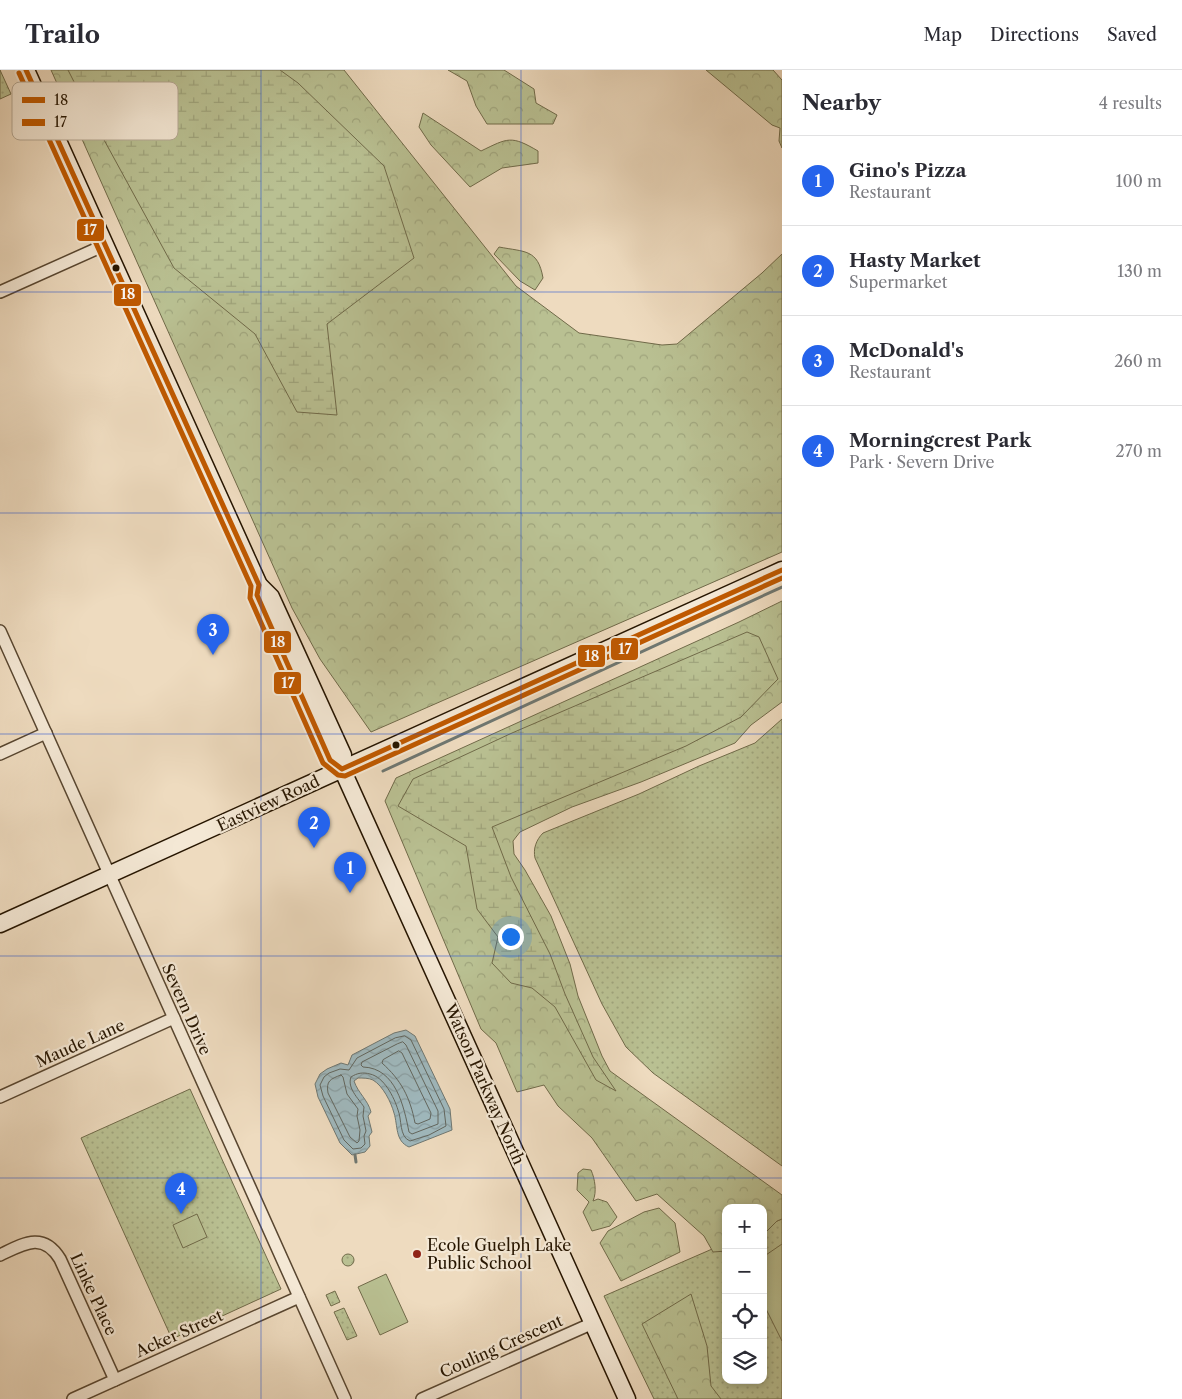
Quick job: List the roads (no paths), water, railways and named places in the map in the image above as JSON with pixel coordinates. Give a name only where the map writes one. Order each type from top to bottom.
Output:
[{"type":"main road","name":"Watson Parkway North","points":[[26,70],[31,82]]},
{"type":"main road","name":"Watson Parkway North","points":[[58,140],[259,585],[271,597],[339,746],[342,755],[342,769],[627,1399]]},
{"type":"main road","name":"Eastview Road","points":[[0,924],[782,570]]},
{"type":"street","points":[[0,292],[105,245]]},
{"type":"street","name":"Severn Drive","points":[[0,631],[345,1399]]},
{"type":"street","points":[[0,754],[46,733]]},
{"type":"street","name":"Maude Lane","points":[[0,1097],[174,1018]]},
{"type":"street","name":"Linke Place","points":[[0,1255],[30,1242],[44,1243],[55,1250],[115,1380]]},
{"type":"street","name":"Acker Street","points":[[73,1399],[299,1297]]},
{"type":"street","name":"Couling Crescent","points":[[422,1399],[592,1323]]},
{"type":"water","points":[[406,1030],[415,1036],[450,1109],[452,1130],[409,1147],[399,1137],[393,1109],[383,1090],[373,1080],[358,1078],[354,1081],[370,1108],[371,1112],[368,1116],[372,1132],[369,1136],[370,1146],[365,1152],[352,1155],[340,1143],[318,1097],[315,1084],[320,1074],[327,1069],[341,1063],[348,1065],[352,1055],[394,1033]]},
{"type":"waterway","points":[[383,771],[782,587]]},
{"type":"waterway","points":[[355,1155],[356,1162]]},
{"type":"place","name":"McDonald's","points":[[213,655]]},
{"type":"place","name":"Hasty Market","points":[[314,848]]},
{"type":"place","name":"Gino's Pizza","points":[[350,893]]},
{"type":"place","name":"Morningcrest Park","points":[[181,1214]]},
{"type":"place","name":"Ecole Guelph Lake Public School","points":[[417,1254]]}]
